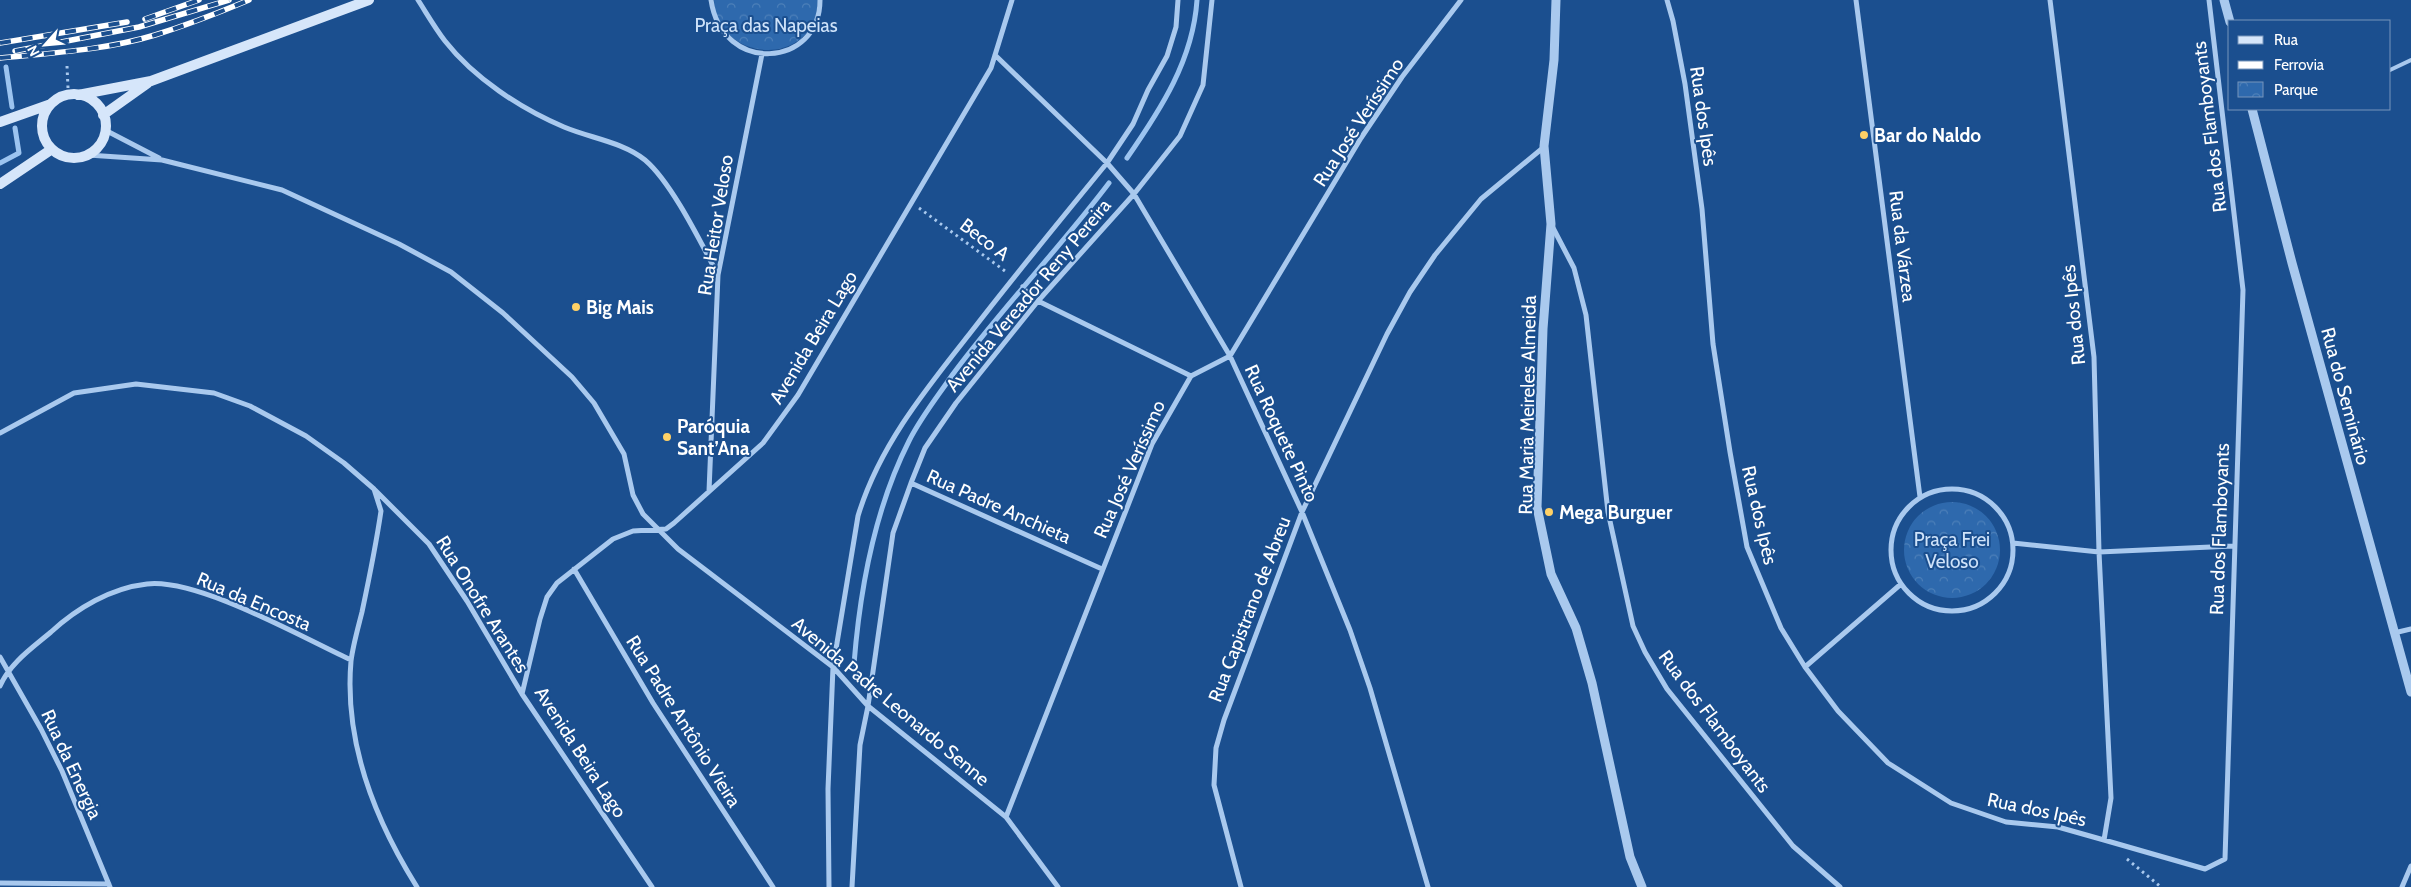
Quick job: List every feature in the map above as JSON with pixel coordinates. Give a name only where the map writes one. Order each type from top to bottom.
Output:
[{"type":"main road","points":[[0,122],[73,95],[151,81],[369,0]]},
{"type":"main road","points":[[103,114],[151,81]]},
{"type":"main road","points":[[51,104],[43,119],[43,135],[52,150],[69,158],[88,155],[96,149],[102,140],[105,130],[103,114],[97,105],[88,98],[73,95]]},
{"type":"main road","points":[[0,184],[52,150]]},
{"type":"street","points":[[418,0],[445,41],[482,78],[526,108],[564,127],[630,151],[647,162],[664,181],[718,275]]},
{"type":"street","points":[[711,0],[713,16],[726,36],[746,51],[762,54],[778,53],[793,47],[806,37],[815,23],[820,0]]},
{"type":"street","name":"Avenida Beira Lago","points":[[652,887],[522,694],[547,597],[557,583],[623,534],[645,528],[656,530],[666,528],[674,523],[763,443],[798,395],[991,68],[1012,0]]},
{"type":"street","name":"Avenida Vereador Reny Pereira","points":[[829,887],[828,789],[833,667],[858,516],[877,465],[925,391],[1106,163],[1133,124],[1148,90],[1167,56],[1176,27],[1178,0]]},
{"type":"street","name":"Avenida Vereador Reny Pereira","points":[[852,887],[860,745],[868,706],[893,533],[910,483],[925,448],[956,403],[1038,301],[1134,194],[1180,136],[1203,85],[1212,0]]},
{"type":"street","name":"Rua José Veríssimo","points":[[1230,356],[1361,138],[1402,77],[1461,0]]},
{"type":"street","name":"Rua Maria Meireles Almeida","points":[[1556,0],[1554,60],[1544,146],[1551,224],[1543,329],[1537,507],[1551,574],[1576,628],[1592,683],[1630,857],[1642,887]]},
{"type":"street","name":"Rua dos Ipês","points":[[1667,0],[1674,21],[1685,84],[1702,209],[1713,344],[1747,547],[1781,628],[1805,667],[1838,711],[1888,763],[1951,803],[2006,822],[2058,827],[2104,840],[2111,798],[2100,552],[2094,357],[2050,0]]},
{"type":"street","name":"Rua da Várzea","points":[[1856,0],[1920,497]]},
{"type":"street","name":"Rua dos Flamboyants","points":[[2104,840],[2206,868],[2225,859],[2233,546],[2243,290],[2209,0]]},
{"type":"street","points":[[2224,0],[2229,20]]},
{"type":"street","name":"Rua Heitor Veloso","points":[[709,491],[718,275],[762,54]]},
{"type":"street","name":"Rua Roquete Pinto","points":[[995,55],[1106,163],[1134,194],[1230,356],[1302,512],[1350,630],[1367,680],[1428,887]]},
{"type":"street","name":"Rua do Seminário","points":[[2252,110],[2411,692]]},
{"type":"street","name":"Avenida Padre Leonardo Senne","points":[[105,130],[162,160]]},
{"type":"street","name":"Rua Capistrano de Abreu","points":[[1241,887],[1214,785],[1216,748],[1224,720],[1302,512],[1387,334],[1410,292],[1456,228],[1481,199],[1544,146]]},
{"type":"street","name":"Avenida Padre Leonardo Senne","points":[[88,155],[162,160],[282,190],[399,244],[463,280],[503,313],[572,377],[594,403],[624,454],[633,495],[643,514],[656,530],[678,549],[833,667],[868,706],[1006,817],[1058,887]]},
{"type":"street","name":"Rua dos Flamboyants","points":[[1551,224],[1574,268],[1586,315],[1608,512],[1633,626],[1645,652],[1667,688],[1793,846],[1840,887]]},
{"type":"street","points":[[1038,301],[1191,376],[1230,356]]},
{"type":"street","name":"Rua José Veríssimo","points":[[1006,817],[1152,444],[1191,376]]},
{"type":"street","name":"Rua Onofre Arantes","points":[[0,433],[74,393],[136,384],[214,393],[278,419],[344,463],[374,489],[429,544],[468,601],[522,694]]},
{"type":"street","name":"Rua Padre Anchieta","points":[[910,483],[1102,569]]},
{"type":"street","points":[[1958,488],[1978,494],[1995,506],[2007,523],[2013,543],[2012,564],[2004,583],[1990,598],[1972,608],[1952,611],[1932,608],[1915,599],[1901,584],[1893,566],[1890,546],[1895,527],[1905,510],[1920,497],[1938,489],[1958,488]]},
{"type":"street","points":[[374,489],[381,511],[351,660],[352,721],[366,785],[391,843],[417,887]]},
{"type":"street","points":[[2013,543],[2100,552],[2233,546]]},
{"type":"street","name":"Rua Padre Antônio Vieira","points":[[574,569],[653,703],[773,887]]},
{"type":"street","name":"Rua da Encosta","points":[[0,686],[7,671],[59,624],[92,602],[114,591],[150,583],[181,587],[224,601],[351,660]]},
{"type":"street","points":[[1805,667],[1901,584]]},
{"type":"street","points":[[2394,633],[2411,629]]},
{"type":"street","name":"Rua da Energia","points":[[0,657],[58,762],[110,886]]},
{"type":"street","points":[[2402,887],[2411,866]]},
{"type":"street","points":[[0,883],[110,886]]},
{"type":"lane","points":[[2391,70],[2411,60]]},
{"type":"path","points":[[67,66],[73,95]]},
{"type":"path","name":"Beco A","points":[[913,203],[1013,278],[1038,301]]},
{"type":"path","points":[[2126,857],[2161,887]]},
{"type":"green space","name":"Praça das Napeias","points":[[714,0],[818,0],[815,19],[805,35],[790,45],[774,50],[757,49],[741,43],[727,33],[718,18]]},
{"type":"green space","name":"Praça Frei Veloso","points":[[1952,502],[1970,506],[1986,516],[1996,532],[2000,550],[1996,568],[1986,584],[1970,594],[1952,598],[1934,594],[1918,584],[1908,568],[1904,550],[1908,532],[1918,516],[1934,506]]},
{"type":"waterway","points":[[1127,158],[1152,121],[1182,63],[1189,43],[1197,0]]},
{"type":"waterway","points":[[6,67],[12,107]]},
{"type":"waterway","points":[[0,163],[19,153],[15,128]]},
{"type":"waterway","points":[[854,664],[860,607],[871,550],[886,494],[909,441],[953,374],[1109,183]]},
{"type":"railway","points":[[145,19],[199,0]]},
{"type":"railway","points":[[15,51],[139,27],[229,0]]},
{"type":"railway","points":[[0,58],[78,50],[136,40],[191,23],[249,0]]},
{"type":"railway","points":[[0,43],[127,22]]},
{"type":"place","name":"Bar do Naldo","points":[[1864,135]]},
{"type":"place","name":"Big Mais","points":[[576,307]]},
{"type":"place","name":"Paróquia Sant’Ana","points":[[667,437]]},
{"type":"place","name":"Mega Burguer","points":[[1549,512]]}]
